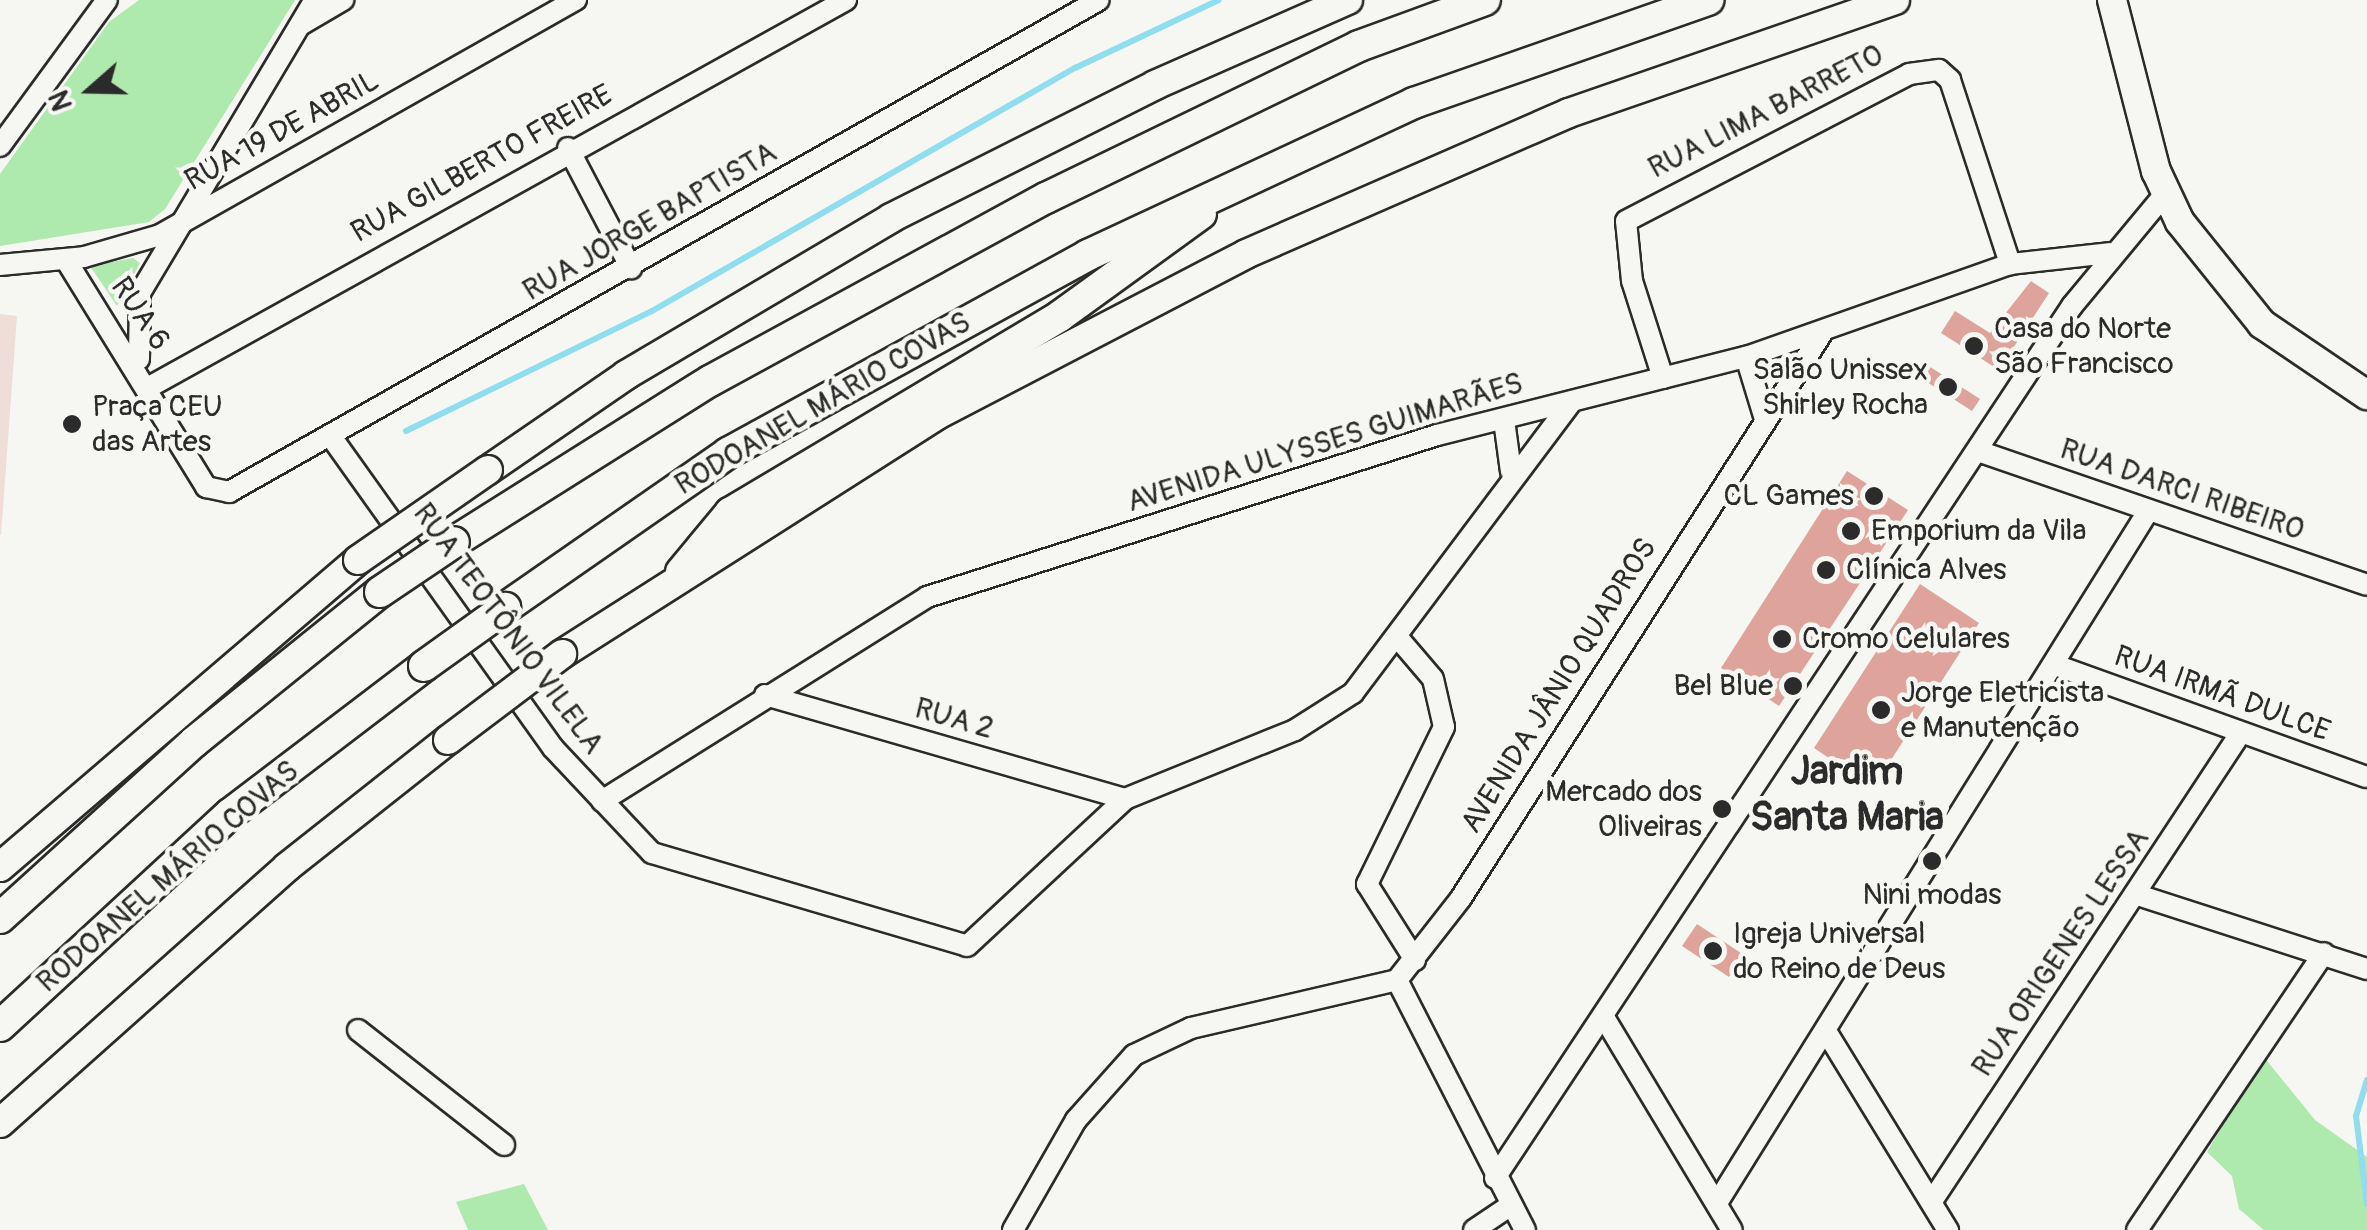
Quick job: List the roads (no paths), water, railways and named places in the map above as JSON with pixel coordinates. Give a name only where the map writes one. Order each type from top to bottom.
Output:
[{"type":"highway","points":[[0,918],[194,742],[380,592],[710,380],[1046,198],[1359,46],[1484,0]]},
{"type":"highway","name":"RODOANEL MÁRIO COVAS","points":[[0,1026],[230,814],[424,666],[728,453],[1232,186],[1414,104],[1708,0]]},
{"type":"highway","points":[[681,572],[730,513],[1060,316],[1149,258],[1232,186]]},
{"type":"main road","points":[[0,867],[358,560],[655,357],[891,218],[1155,84],[1348,0]]},
{"type":"main road","points":[[0,1123],[259,890],[562,654],[681,572],[954,406],[1281,238],[1569,113],[1896,0]]},
{"type":"main road","points":[[2112,0],[2165,194],[2262,324],[2367,394]]},
{"type":"street","points":[[0,146],[106,0]]},
{"type":"street","points":[[146,378],[134,334],[140,293],[315,0]]},
{"type":"street","points":[[300,24],[344,0]]},
{"type":"street","name":"RUA 19 DE ABRIL","points":[[0,266],[66,260],[124,248],[184,220],[576,0]]},
{"type":"street","name":"RUA GILBERTO FREIRE","points":[[146,378],[846,0]]},
{"type":"street","name":"RUA JORGE BAPTISTA","points":[[229,492],[332,438],[1099,0]]},
{"type":"street","name":"RUA LIMA BARRETO","points":[[1663,378],[1622,237],[1637,211],[1909,74],[1940,70],[1950,80],[2010,264]]},
{"type":"street","points":[[568,148],[631,268]]},
{"type":"street","points":[[1495,1178],[1606,1019],[1783,735],[2110,253],[2165,194]]},
{"type":"street","name":"AVENIDA ULYSSES GUIMARÃES","points":[[602,801],[927,596],[1504,420],[1822,333],[2010,264],[2110,253]]},
{"type":"street","name":"RUA 6","points":[[66,260],[146,378],[206,488],[229,492]]},
{"type":"street","name":"AVENIDA JÂNIO QUADROS","points":[[1397,980],[1415,960],[1822,333]]},
{"type":"street","points":[[1746,356],[1765,419]]},
{"type":"street","name":"RUA TEOTÔNIO VILELA","points":[[332,438],[553,748],[631,835],[678,866],[967,946],[1125,799],[1330,711],[1400,638],[1511,472],[1572,402]]},
{"type":"street","points":[[1504,420],[1511,472]]},
{"type":"street","name":"RUA DARCI RIBEIRO","points":[[1978,451],[2367,585]]},
{"type":"street","points":[[1717,1203],[1829,1036],[2058,666],[2147,512]]},
{"type":"street","points":[[1400,638],[1433,679],[1444,727],[1366,884],[1415,960]]},
{"type":"street","name":"RUA IRMÃ DULCE","points":[[2058,666],[2238,737],[2367,777]]},
{"type":"street","name":"RUA 2","points":[[765,695],[1125,799]]},
{"type":"street","name":"RUA ORIGENES LESSA","points":[[1932,1201],[2138,896],[2238,737]]},
{"type":"street","points":[[2138,896],[2367,969]]},
{"type":"street","points":[[2137,1230],[2324,953]]},
{"type":"street","points":[[1013,1230],[1084,1108],[1134,1055],[1191,1028],[1397,980],[1495,1178],[1525,1230]]},
{"type":"street","points":[[1606,1019],[1732,1230]]},
{"type":"street","points":[[358,1030],[504,1145]]},
{"type":"street","points":[[1829,1036],[1948,1230]]},
{"type":"street","points":[[1474,1230],[1511,1205]]},
{"type":"waterway","points":[[406,431],[652,311],[1075,68],[1219,0]]},
{"type":"waterway","points":[[2367,1080],[2356,1116],[2367,1204]]},
{"type":"place","name":"Casa do Norte São Francisco","points":[[1974,346]]},
{"type":"place","name":"Salão Unissex Shirley Rocha","points":[[1948,387]]},
{"type":"place","name":"Praça CEU das Artes","points":[[72,424]]},
{"type":"place","name":"CL Games","points":[[1874,496]]},
{"type":"place","name":"Emporium da Vila","points":[[1851,531]]},
{"type":"place","name":"Clínica Alves","points":[[1826,570]]},
{"type":"place","name":"Cromo Celulares","points":[[1782,639]]},
{"type":"place","name":"Bel Blue","points":[[1793,686]]},
{"type":"place","name":"Jorge Eletricista e Manutenção","points":[[1881,710]]},
{"type":"place","name":"Mercado dos Oliveiras","points":[[1722,809]]},
{"type":"place","name":"Nini modas","points":[[1932,861]]},
{"type":"place","name":"Igreja Universal do Reino de Deus","points":[[1713,951]]},
{"type":"district","name":"Jardim Santa Maria","points":[[1847,795]]}]
